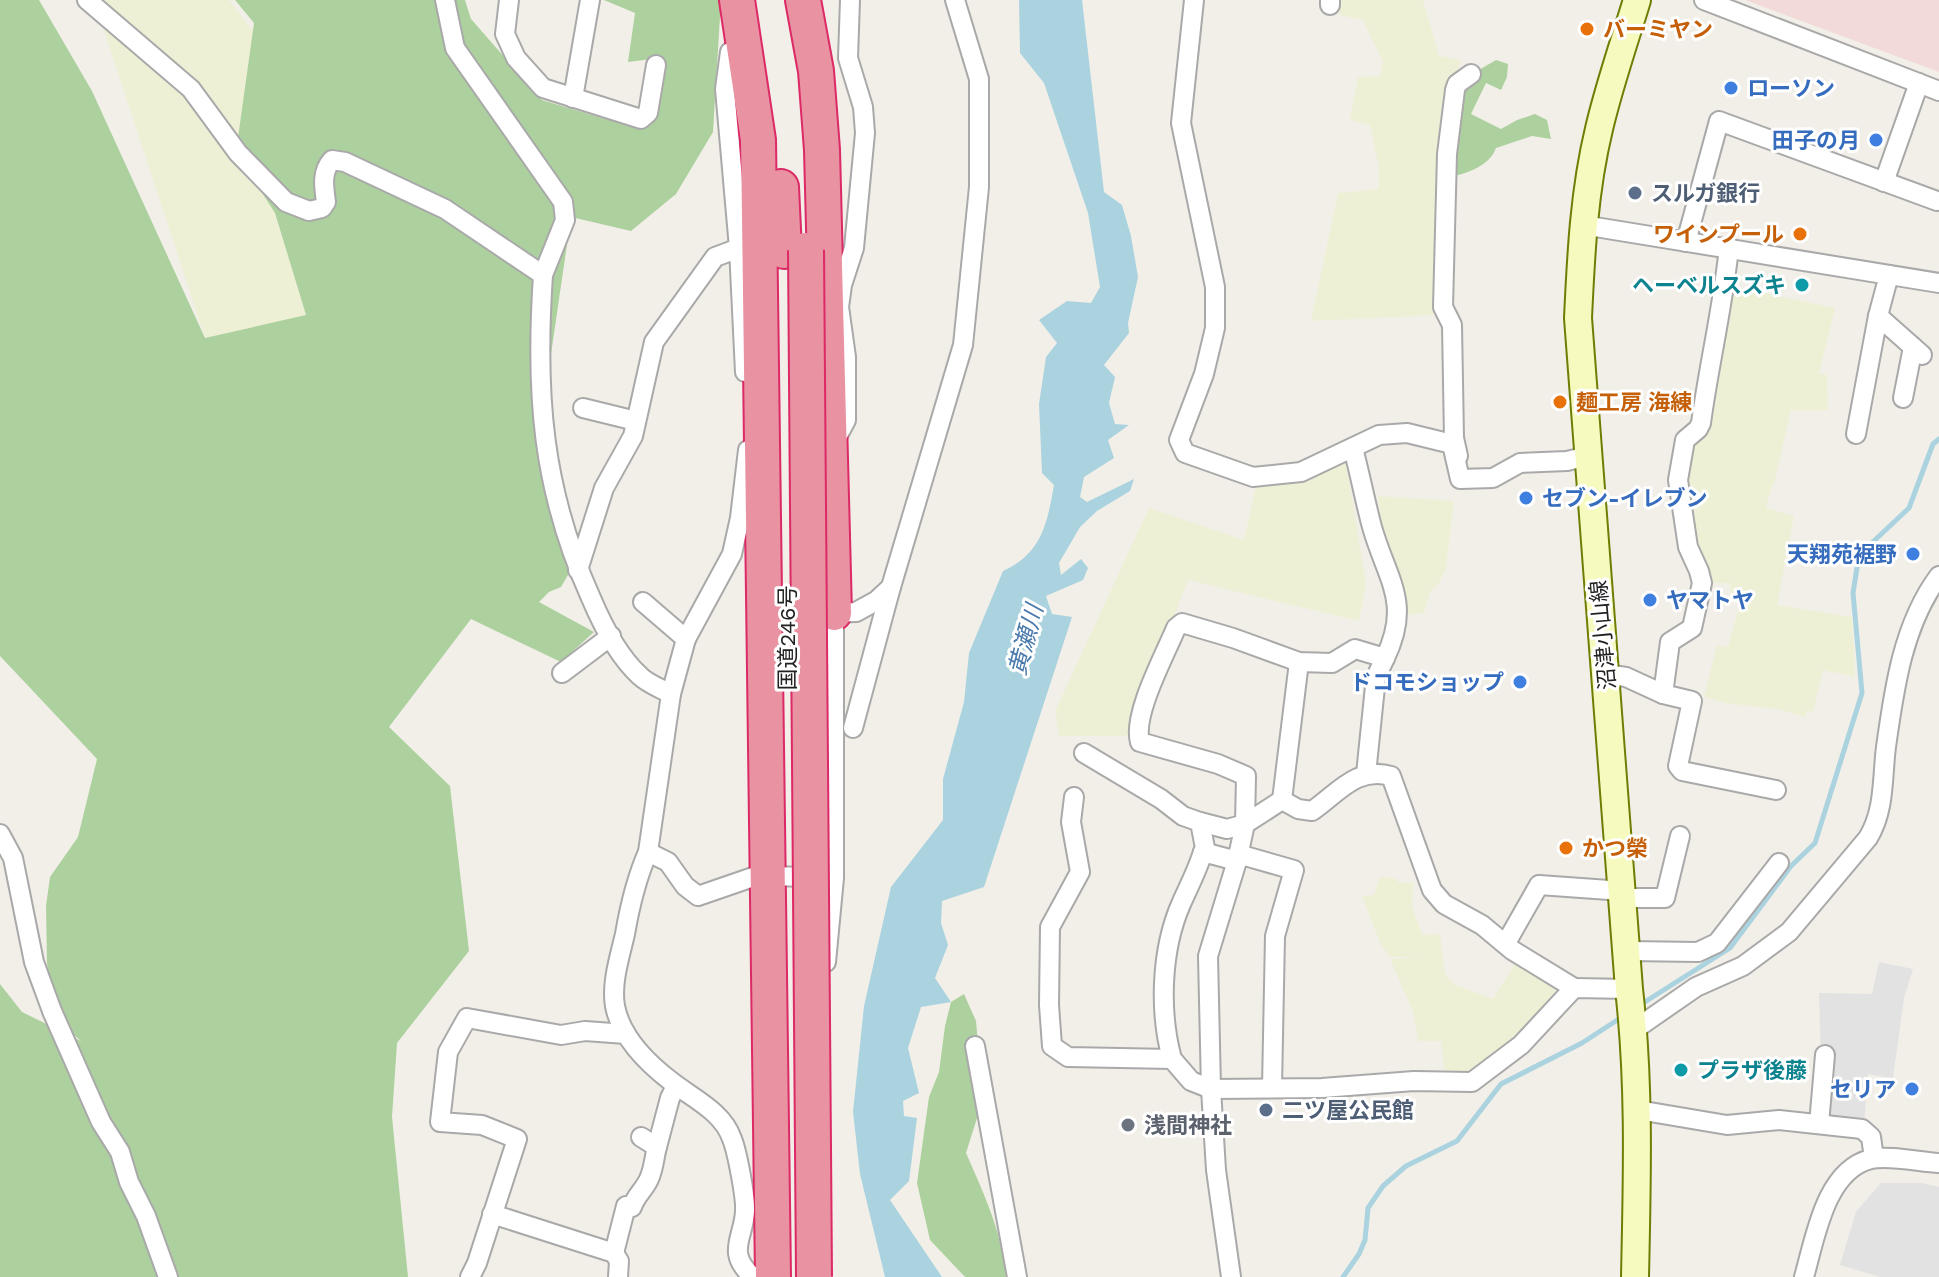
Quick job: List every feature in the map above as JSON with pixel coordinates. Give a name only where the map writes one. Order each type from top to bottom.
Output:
[{"type":"highway","points":[[737,0],[758,140],[756,455],[765,616],[762,876],[774,1277]]},
{"type":"highway","name":"国道246号","points":[[758,0],[772,78],[795,251],[815,1277]]},
{"type":"highway","name":"国道246号","points":[[774,1277],[795,251],[803,136],[795,58],[784,0]]},
{"type":"highway","points":[[803,0],[816,71],[822,150],[834,613]]},
{"type":"main road","name":"沼津小山線","points":[[1635,1277],[1638,1110],[1634,1027],[1578,318],[1583,225],[1599,128],[1637,0]]},
{"type":"street","points":[[87,0],[191,89],[238,153],[286,202],[309,211],[322,208],[326,202],[326,167],[332,160],[345,162],[445,209],[543,275]]},
{"type":"street","points":[[445,0],[455,48],[563,202],[565,220],[543,275],[541,377],[544,447],[556,501],[578,570],[611,636],[640,676],[671,694]]},
{"type":"street","points":[[509,0],[505,34],[516,58],[543,88],[641,119],[648,113],[656,65]]},
{"type":"street","points":[[573,98],[590,0]]},
{"type":"street","points":[[829,450],[846,420],[846,357],[839,307],[842,285],[854,248],[865,133],[863,107],[848,58],[850,0]]},
{"type":"street","points":[[853,728],[963,345],[979,187],[979,79],[955,0]]},
{"type":"street","points":[[1194,0],[1181,123],[1215,287],[1215,328],[1204,374],[1179,440],[1185,453],[1253,477],[1301,472],[1379,435],[1407,433],[1452,444],[1460,479],[1493,478],[1520,463],[1567,461],[1588,456]]},
{"type":"street","points":[[1704,0],[1939,91]]},
{"type":"street","points":[[730,52],[725,89],[756,455],[732,554],[686,639],[671,694],[648,852],[637,875],[616,978],[615,1005],[626,1034],[641,1056],[724,1120],[733,1141],[745,1211],[737,1242],[742,1267],[774,1277]]},
{"type":"street","points":[[1463,479],[1454,438],[1452,325],[1443,307],[1444,245],[1450,116],[1457,84],[1471,74]]},
{"type":"street","points":[[1884,182],[1919,83]]},
{"type":"street","points":[[1686,242],[1719,121],[1937,201]]},
{"type":"street","points":[[1583,225],[1939,283]]},
{"type":"street","points":[[1663,694],[1670,642],[1692,628],[1702,583],[1688,547],[1678,480],[1685,440],[1701,423],[1718,310],[1724,294],[1729,247]]},
{"type":"street","points":[[578,570],[604,488],[633,436],[654,342],[715,257],[739,248]]},
{"type":"street","points":[[1856,434],[1878,316],[1889,275]]},
{"type":"street","points":[[1878,316],[1917,351],[1903,398]]},
{"type":"street","points":[[583,408],[636,421]]},
{"type":"street","points":[[1353,448],[1373,530],[1397,598],[1395,638],[1376,677],[1366,774]]},
{"type":"street","points":[[1634,1027],[1696,987],[1743,966],[1789,932],[1868,838],[1878,822],[1886,749],[1911,625],[1922,600],[1939,576]]},
{"type":"street","points":[[762,876],[752,589],[764,582]]},
{"type":"street","points":[[765,616],[856,612],[876,601],[891,587]]},
{"type":"street","points":[[643,602],[686,639]]},
{"type":"street","points":[[815,1277],[812,1099],[834,878],[834,613]]},
{"type":"street","points":[[1231,1277],[1216,1170],[1208,956],[1245,824],[1246,776],[1218,764],[1140,742],[1137,732],[1147,698],[1176,628],[1182,623],[1299,662],[1332,663],[1355,649],[1385,658]]},
{"type":"street","points":[[562,673],[611,636]]},
{"type":"street","points":[[1282,800],[1299,662]]},
{"type":"street","points":[[1606,674],[1626,677],[1663,694],[1692,701],[1678,766],[1682,771],[1776,790]]},
{"type":"street","points":[[1084,753],[1161,799],[1183,816],[1227,829],[1245,824],[1282,800]]},
{"type":"street","points":[[1282,800],[1298,809],[1312,811],[1349,781],[1366,774],[1391,776],[1432,890],[1444,904],[1482,925],[1512,950],[1574,988],[1629,991]]},
{"type":"street","points":[[1074,797],[1071,822],[1080,872],[1050,927],[1052,1046],[1068,1057],[1172,1059]]},
{"type":"street","points":[[1200,822],[1205,848],[1192,885],[1181,904],[1167,954],[1165,982],[1168,1042],[1172,1059],[1191,1081],[1211,1089],[1322,1088],[1414,1081],[1472,1082],[1521,1045],[1574,988]]},
{"type":"street","points":[[0,834],[13,858],[34,962],[52,1011],[101,1122],[120,1152],[168,1277]]},
{"type":"street","points":[[1506,943],[1539,885],[1665,898],[1680,836]]},
{"type":"street","points":[[648,852],[668,862],[685,886],[698,896],[762,876],[834,878]]},
{"type":"street","points":[[1203,852],[1294,870],[1275,936],[1272,1087]]},
{"type":"street","points":[[1628,951],[1698,952],[1717,943],[1779,863]]},
{"type":"street","points":[[470,1277],[517,1139],[482,1125],[440,1122],[448,1052],[467,1018],[561,1035],[585,1031],[626,1034]]},
{"type":"street","points":[[975,1046],[1017,1277]]},
{"type":"street","points":[[1819,1124],[1825,1055]]},
{"type":"street","points":[[614,1253],[626,1206],[632,1207],[636,1195],[649,1180],[649,1142],[676,1086]]},
{"type":"street","points":[[1638,1110],[1727,1125],[1779,1120],[1862,1129],[1871,1137],[1874,1158]]},
{"type":"street","points":[[1804,1277],[1828,1198],[1858,1164],[1874,1158],[1939,1163]]},
{"type":"street","points":[[492,1214],[614,1253],[619,1261],[618,1277]]},
{"type":"shaded area","points":[[1745,0],[1939,0],[1939,72]]},
{"type":"shaded area","points":[[1879,962],[1913,969],[1904,998],[1893,1078],[1868,1074],[1864,1125],[1823,1120],[1819,993],[1872,994]]},
{"type":"shaded area","points":[[1881,1183],[1922,1183],[1939,1187],[1939,1277],[1880,1277],[1840,1265],[1856,1212]]},
{"type":"green space","points":[[0,0],[39,0],[92,91],[205,338],[306,315],[275,213],[236,152],[254,23],[235,0],[465,0],[471,19],[542,100],[605,119],[646,125],[652,59],[628,62],[635,13],[604,0],[721,0],[713,132],[676,194],[631,231],[571,217],[542,416],[576,561],[561,587],[549,592],[539,602],[594,632],[561,662],[471,619],[389,727],[450,786],[469,951],[397,1043],[392,1117],[408,1277],[0,1277],[0,984],[22,1012],[81,1041],[55,1019],[47,963],[46,906],[50,877],[78,837],[97,759],[0,656]]},
{"type":"green space","points":[[94,0],[229,0],[253,31],[238,153],[275,213],[306,316],[205,338]]},
{"type":"green space","points":[[1337,0],[1423,0],[1439,56],[1461,60],[1454,83],[1438,315],[1311,321],[1338,193],[1379,189],[1379,168],[1370,125],[1350,120],[1358,77],[1380,76],[1383,62],[1363,20],[1340,15]]},
{"type":"green space","points":[[1496,60],[1508,64],[1507,77],[1501,90],[1486,83],[1471,114],[1501,129],[1535,114],[1547,120],[1551,139],[1532,136],[1496,148],[1483,164],[1449,177],[1458,89],[1477,71]]},
{"type":"green space","points":[[1731,286],[1835,308],[1819,373],[1827,375],[1828,410],[1791,410],[1766,508],[1794,516],[1777,605],[1852,617],[1855,677],[1823,670],[1813,712],[1807,710],[1805,717],[1777,709],[1731,704],[1704,697],[1717,645],[1728,647],[1740,603],[1729,600],[1729,583],[1708,583],[1696,557],[1682,483],[1688,474],[1693,446],[1705,434]]},
{"type":"green space","points":[[1346,462],[1366,583],[1359,621],[1188,580],[1128,736],[1059,736],[1055,711],[1149,508],[1244,540],[1256,487]]},
{"type":"green space","points":[[1377,496],[1454,501],[1446,568],[1438,585],[1430,592],[1424,613],[1408,615]]},
{"type":"green space","points":[[1380,877],[1397,879],[1399,883],[1413,883],[1412,906],[1422,935],[1440,934],[1445,974],[1453,984],[1493,999],[1516,962],[1561,987],[1548,1009],[1465,1076],[1445,1074],[1441,1041],[1418,1041],[1413,1011],[1390,959],[1421,957],[1390,957],[1381,945],[1362,896],[1374,895]]},
{"type":"green space","points":[[964,994],[976,1021],[983,1099],[966,1153],[996,1229],[1006,1277],[965,1277],[930,1240],[917,1183],[929,1097],[939,1072],[945,1026],[951,1002]]},
{"type":"water","name":"黄瀬川","points":[[1019,0],[1082,0],[1104,192],[1122,205],[1138,277],[1128,323],[1129,333],[1104,365],[1115,377],[1109,403],[1115,424],[1129,425],[1108,440],[1114,458],[1084,477],[1080,497],[1087,502],[1134,479],[1130,491],[1097,511],[1080,527],[1059,563],[1061,575],[1081,559],[1088,568],[1083,580],[1046,596],[1052,614],[1072,617],[984,887],[942,901],[941,923],[948,945],[935,978],[951,1002],[921,1007],[908,1048],[919,1093],[903,1101],[904,1116],[917,1118],[909,1181],[890,1200],[942,1277],[885,1277],[860,1174],[853,1112],[864,1006],[891,887],[943,820],[943,779],[964,702],[969,653],[1003,571],[1016,564],[1034,546],[1049,512],[1054,485],[1042,473],[1039,404],[1046,357],[1057,343],[1039,320],[1067,301],[1091,303],[1100,287],[1088,213],[1044,83],[1020,53]]},
{"type":"waterway","points":[[1640,1005],[1730,948],[1791,866],[1815,843],[1862,693],[1853,593],[1859,555],[1909,508],[1933,444],[1939,439]]},
{"type":"waterway","points":[[1343,1277],[1359,1254],[1365,1240],[1368,1208],[1383,1186],[1406,1166],[1457,1141],[1501,1084],[1582,1043],[1622,1017]]},
{"type":"place","name":"バーミヤン","points":[[1587,29]]},
{"type":"place","name":"ローソン","points":[[1731,88]]},
{"type":"place","name":"田子の月","points":[[1876,140]]},
{"type":"place","name":"スルガ銀行","points":[[1635,193]]},
{"type":"place","name":"ワインプール","points":[[1800,234]]},
{"type":"place","name":"ヘーベルスズキ","points":[[1802,285]]},
{"type":"place","name":"麺工房 海練","points":[[1560,402]]},
{"type":"place","name":"セブン-イレブン","points":[[1526,498]]},
{"type":"place","name":"天翔苑裾野","points":[[1913,554]]},
{"type":"place","name":"ヤマトヤ","points":[[1650,600]]},
{"type":"place","name":"ドコモショップ","points":[[1520,682]]},
{"type":"place","name":"かつ榮","points":[[1566,848]]},
{"type":"place","name":"プラザ後藤","points":[[1681,1070]]},
{"type":"place","name":"セリア","points":[[1912,1089]]},
{"type":"place","name":"二ツ屋公民館","points":[[1266,1110]]},
{"type":"place","name":"浅間神社","points":[[1128,1125]]}]
